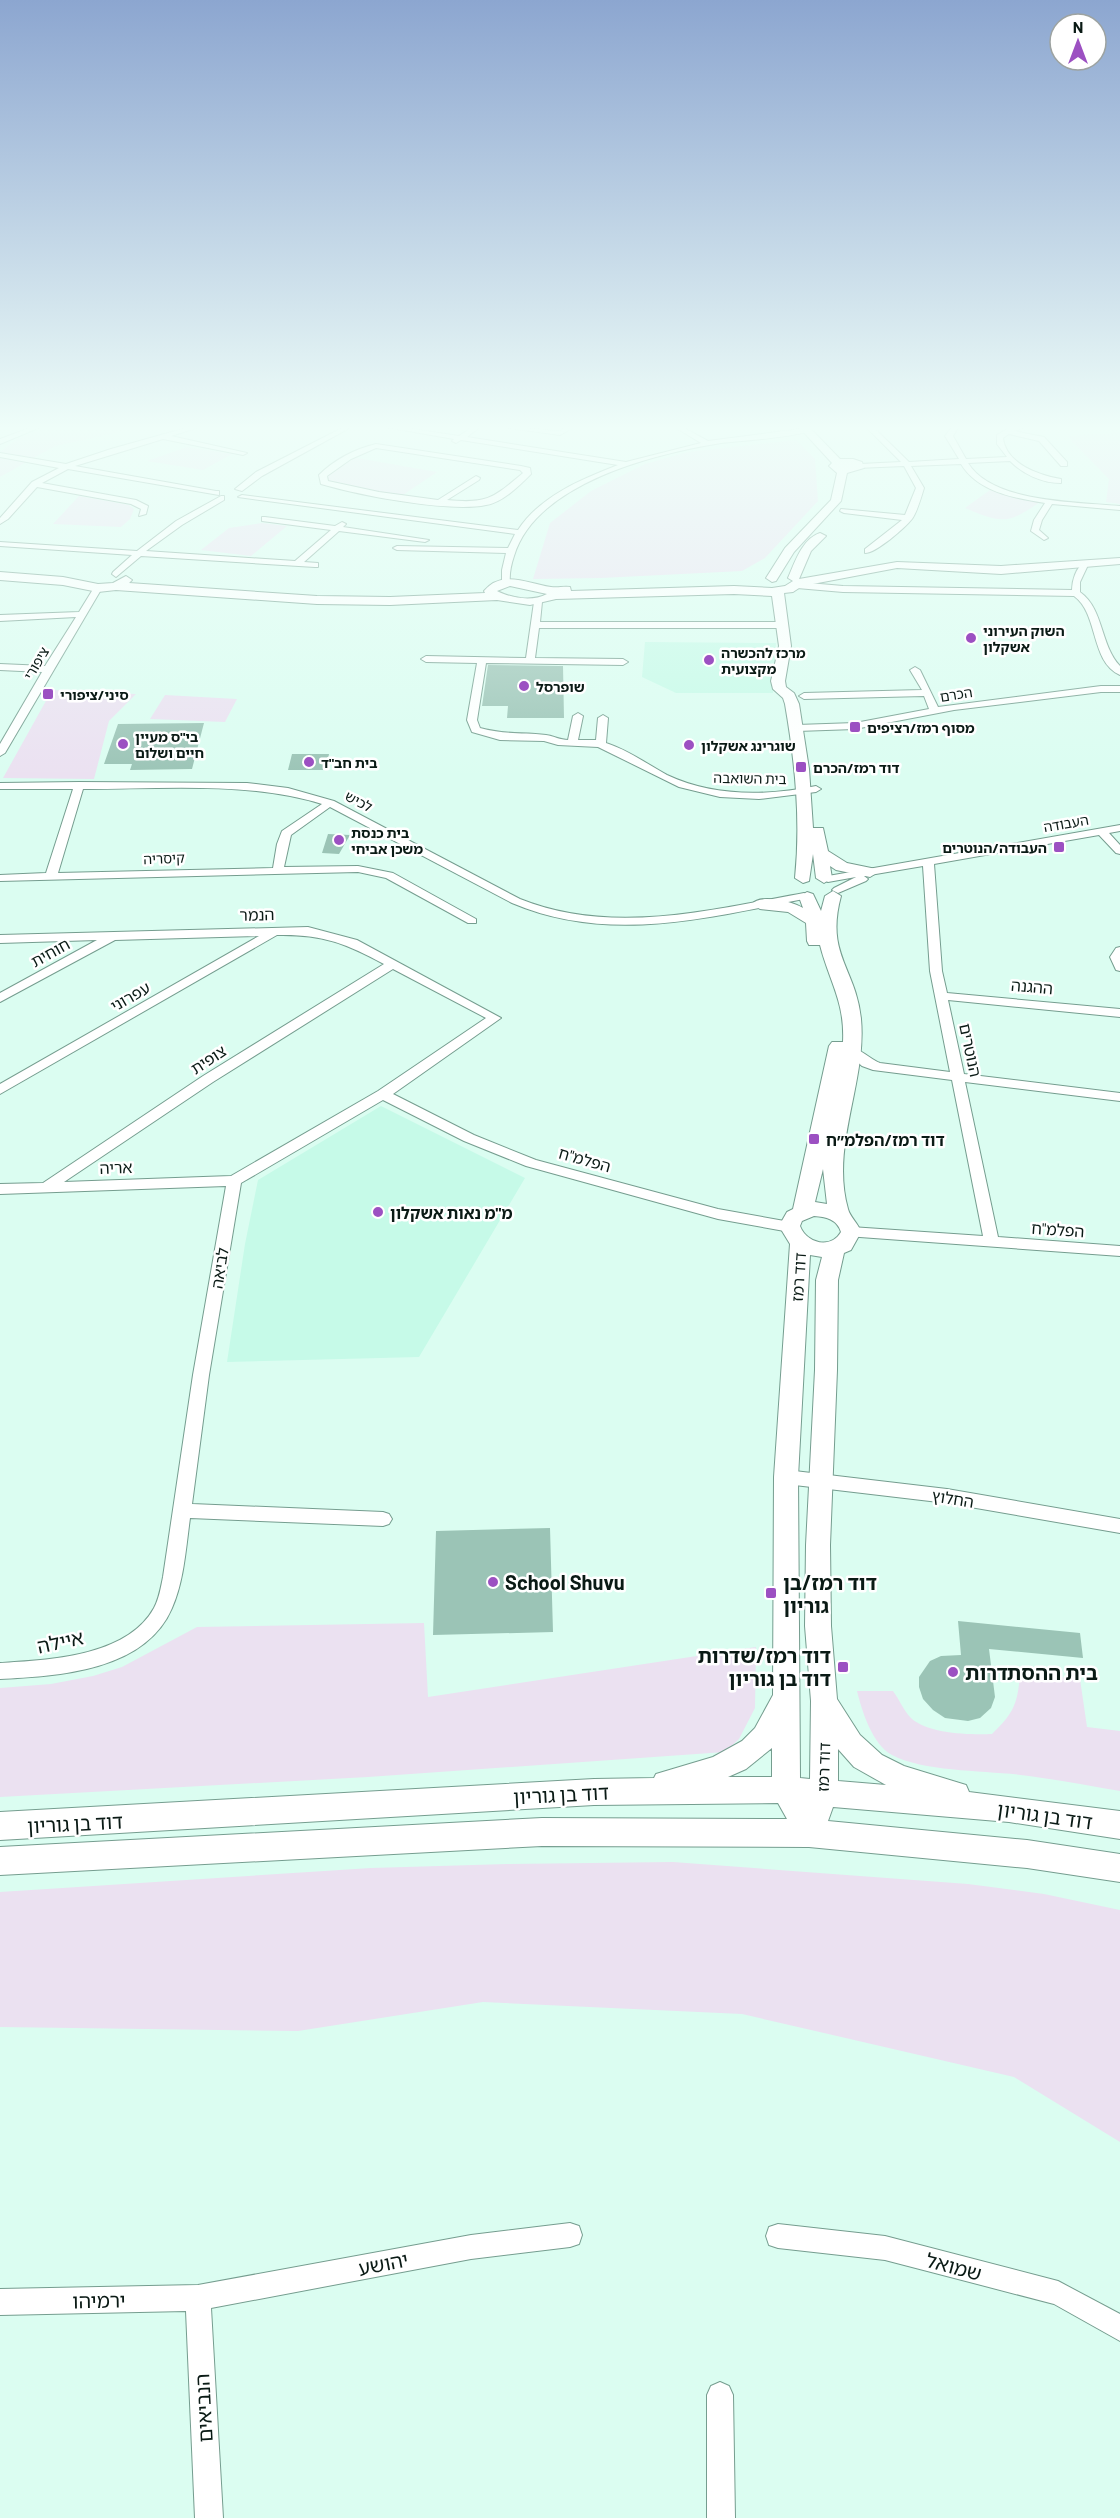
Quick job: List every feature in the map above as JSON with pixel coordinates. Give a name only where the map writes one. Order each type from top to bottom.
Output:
[{"type":"street","points":[[0,544],[315,565]]},
{"type":"street","points":[[0,576],[93,586],[111,578],[151,544]]},
{"type":"street","points":[[297,564],[320,544]]},
{"type":"street","points":[[506,583],[504,576],[514,544]]},
{"type":"street","points":[[760,587],[772,578],[795,544]]},
{"type":"street","points":[[796,581],[806,550],[812,544]]},
{"type":"street","points":[[868,551],[878,544]]},
{"type":"street","points":[[397,548],[511,551]]},
{"type":"street","points":[[494,594],[497,585],[506,583],[541,587],[552,593],[760,587],[778,592],[796,581],[892,562],[1010,566],[1120,557]]},
{"type":"street","points":[[796,581],[889,566],[928,565],[984,569],[1084,565],[1120,561]]},
{"type":"street","points":[[1076,593],[1076,582],[1084,565]]},
{"type":"street","points":[[981,590],[980,579],[984,569]]},
{"type":"street","points":[[0,571],[111,578],[327,600],[390,601],[494,594],[538,602],[552,593]]},
{"type":"street","points":[[93,586],[88,579],[111,578]]},
{"type":"street","points":[[772,578],[843,589],[1076,593],[1088,601],[1108,659],[1120,672]]},
{"type":"street","name":"ציפורי","points":[[0,753],[82,614],[93,586]]},
{"type":"street","name":"דוד רמז","points":[[778,592],[784,646],[782,666],[778,676],[779,686],[791,700],[804,728]]},
{"type":"street","points":[[530,660],[538,602]]},
{"type":"street","points":[[0,618],[82,614]]},
{"type":"street","points":[[535,626],[783,625]]},
{"type":"street","points":[[426,658],[623,662]]},
{"type":"street","name":"בית השואבה","points":[[482,660],[472,720],[476,730],[500,737],[546,738],[554,741],[601,744],[665,778],[700,792],[748,795],[811,790]]},
{"type":"street","name":"דוד רמז","points":[[782,666],[791,684],[804,696],[804,728],[819,852],[831,886],[826,930],[833,964],[849,1005],[851,1051],[833,1168],[838,1214]]},
{"type":"street","points":[[0,667],[48,669]]},
{"type":"street","points":[[915,670],[935,711]]},
{"type":"street","name":"הכרם","points":[[804,728],[855,726],[935,711],[1079,692],[1120,689]]},
{"type":"street","points":[[804,696],[927,693]]},
{"type":"street","points":[[573,742],[578,716]]},
{"type":"street","points":[[601,744],[603,718]]},
{"type":"street","name":"לכיש","points":[[0,786],[262,787],[301,792],[330,803],[516,902],[548,914],[587,920],[634,921],[682,917],[760,904],[802,890]]},
{"type":"street","points":[[51,877],[79,786]]},
{"type":"street","name":"דוד רמז","points":[[809,1833],[786,1790],[786,1477],[797,1227],[820,1136],[837,1049],[839,1026],[834,999],[816,949],[814,921],[802,890],[811,790]]},
{"type":"street","points":[[278,870],[286,833],[330,803]]},
{"type":"street","name":"העבודה","points":[[831,886],[928,862],[1120,828]]},
{"type":"street","points":[[1102,832],[1120,851]]},
{"type":"street","points":[[819,852],[842,867],[870,872]]},
{"type":"street","name":"הנוטרים","points":[[928,862],[936,970],[992,1243]]},
{"type":"street","name":"העבודה","points":[[831,886],[870,872],[911,866]]},
{"type":"street","name":"קיסריה","points":[[0,878],[358,868],[375,871],[408,885],[472,921]]},
{"type":"street","points":[[802,890],[821,899],[831,886]]},
{"type":"street","points":[[802,890],[831,886]]},
{"type":"street","name":"לכיש","points":[[720,911],[784,892],[802,890]]},
{"type":"street","points":[[760,904],[792,908],[814,921]]},
{"type":"street","name":"הנמר","points":[[0,939],[277,930],[308,931],[332,936],[353,944],[495,1018],[382,1094]]},
{"type":"street","name":"עפרוני","points":[[0,1090],[277,930]]},
{"type":"street","name":"חוחית","points":[[0,998],[116,935]]},
{"type":"street","points":[[1120,951],[1116,957],[1120,967]]},
{"type":"street","name":"צופית","points":[[45,1188],[208,1079],[392,964]]},
{"type":"street","name":"ההגנה","points":[[941,996],[1076,1006],[1120,1013]]},
{"type":"street","points":[[851,1051],[867,1063],[878,1067],[1120,1097]]},
{"type":"street","points":[[234,1181],[382,1094]]},
{"type":"street","name":"הפלמ\"ח","points":[[382,1094],[469,1138],[531,1162],[718,1214],[797,1227]]},
{"type":"street","name":"אריה","points":[[0,1190],[234,1181]]},
{"type":"street","name":"לביאה","points":[[128,1645],[154,1623],[168,1594],[183,1511],[201,1376],[234,1181]]},
{"type":"street","points":[[820,1209],[838,1214],[850,1226],[843,1240],[818,1250],[797,1227],[820,1209]]},
{"type":"street","name":"דוד רמז","points":[[809,1833],[825,1792],[824,1701],[818,1626],[818,1545],[826,1370],[827,1280],[843,1240]]},
{"type":"street","name":"הפלמ\"ח","points":[[843,1240],[992,1243],[1120,1251]]},
{"type":"street","name":"החלוץ","points":[[786,1477],[947,1496],[1120,1526]]},
{"type":"street","points":[[183,1511],[383,1519]]},
{"type":"street","name":"איילה","points":[[0,1671],[38,1670],[87,1660],[128,1645]]},
{"type":"street","points":[[625,1792],[692,1777],[729,1764],[750,1753],[768,1736],[778,1719],[786,1686]]},
{"type":"street","points":[[824,1701],[846,1738],[871,1764],[935,1789],[1009,1809]]},
{"type":"street","name":"דוד בן גוריון","points":[[0,1826],[625,1792],[786,1790],[1009,1809],[1120,1825]]},
{"type":"street","name":"דוד בן גוריון","points":[[0,1861],[542,1832],[809,1833],[1027,1854],[1120,1868]]},
{"type":"street","name":"יהושע","points":[[198,2298],[471,2247],[570,2235]]},
{"type":"street","name":"שמואל","points":[[778,2236],[885,2248],[1058,2293],[1120,2328]]},
{"type":"street","name":"ירמיהו","points":[[0,2302],[198,2298]]},
{"type":"street","name":"הנביאים","points":[[198,2298],[209,2518]]},
{"type":"street","points":[[720,2395],[722,2518]]},
{"type":"shaded area","points":[[209,544],[266,544],[251,556],[201,550]]},
{"type":"shaded area","points":[[544,544],[778,544],[765,558],[742,571],[533,579]]},
{"type":"shaded area","name":"מרכז להכשרה מקצועית","points":[[645,642],[776,643],[773,693],[676,693],[642,677]]},
{"type":"shaded area","points":[[52,690],[136,694],[109,721],[94,779],[3,778]]},
{"type":"shaded area","points":[[165,695],[237,699],[225,722],[150,719]]},
{"type":"shaded area","name":"מ\"מ נאות אשקלון","points":[[381,1106],[525,1178],[419,1357],[227,1362],[245,1244],[258,1180]]},
{"type":"shaded area","points":[[424,1623],[428,1697],[756,1647],[755,1708],[739,1739],[725,1752],[368,1777],[0,1797],[0,1688],[51,1684],[93,1676],[122,1667],[197,1627]]},
{"type":"shaded area","points":[[1020,1673],[1080,1679],[1087,1727],[1120,1731],[1120,1791],[1029,1776],[940,1768],[906,1761],[885,1750],[873,1735],[857,1691],[893,1691],[911,1718],[928,1727],[962,1734],[992,1734],[1014,1707]]},
{"type":"shaded area","points":[[673,1862],[968,1884],[1044,1894],[1120,1910],[1120,2142],[1014,2077],[742,2014],[483,2002],[298,2031],[0,2027],[0,1892],[371,1868]]},
{"type":"building","name":"שופרסל","points":[[488,665],[563,666],[564,718],[507,718],[508,706],[482,706]]},
{"type":"building","name":"בי\"ס מעיין חיים ושלום","points":[[204,723],[192,769],[130,770],[132,764],[104,764],[118,724]]},
{"type":"building","name":"בית חב\"ד","points":[[292,754],[329,754],[326,770],[288,770]]},
{"type":"building","name":"בית כנסת משכן אביחי","points":[[328,834],[350,835],[339,854],[322,853]]},
{"type":"building","name":"School Shuvu","points":[[550,1528],[553,1632],[433,1635],[436,1531]]},
{"type":"building","name":"בית ההסתדרות","points":[[958,1621],[1080,1633],[1083,1658],[989,1649],[995,1697],[991,1708],[980,1718],[968,1721],[945,1718],[923,1699],[919,1677],[930,1661],[941,1656],[961,1655]]},
{"type":"place","name":"השוק העירוני אשקלון","points":[[971,638]]},
{"type":"place","name":"מרכז להכשרה מקצועית","points":[[709,660]]},
{"type":"place","name":"שופרסל","points":[[524,686]]},
{"type":"place","name":"סיני/ציפורי","points":[[48,694]]},
{"type":"place","name":"מסוף רמז/רציפים","points":[[855,727]]},
{"type":"place","name":"בי\"ס מעיין חיים ושלום","points":[[123,744]]},
{"type":"place","name":"שוגרינג אשקלון","points":[[689,745]]},
{"type":"place","name":"בית חב\"ד","points":[[309,762]]},
{"type":"place","name":"דוד רמז/הכרם","points":[[801,767]]},
{"type":"place","name":"בית כנסת משכן אביחי","points":[[339,840]]},
{"type":"place","name":"העבודה/הנוטרים","points":[[1059,847]]},
{"type":"place","name":"דוד רמז/הפלמ״ח","points":[[814,1139]]},
{"type":"place","name":"מ\"מ נאות אשקלון","points":[[378,1212]]},
{"type":"place","name":"School Shuvu","points":[[493,1582]]},
{"type":"place","name":"דוד רמז/בן גוריון","points":[[771,1593]]},
{"type":"place","name":"דוד רמז/שדרות דוד בן גוריון","points":[[843,1667]]},
{"type":"place","name":"בית ההסתדרות","points":[[953,1672]]}]
